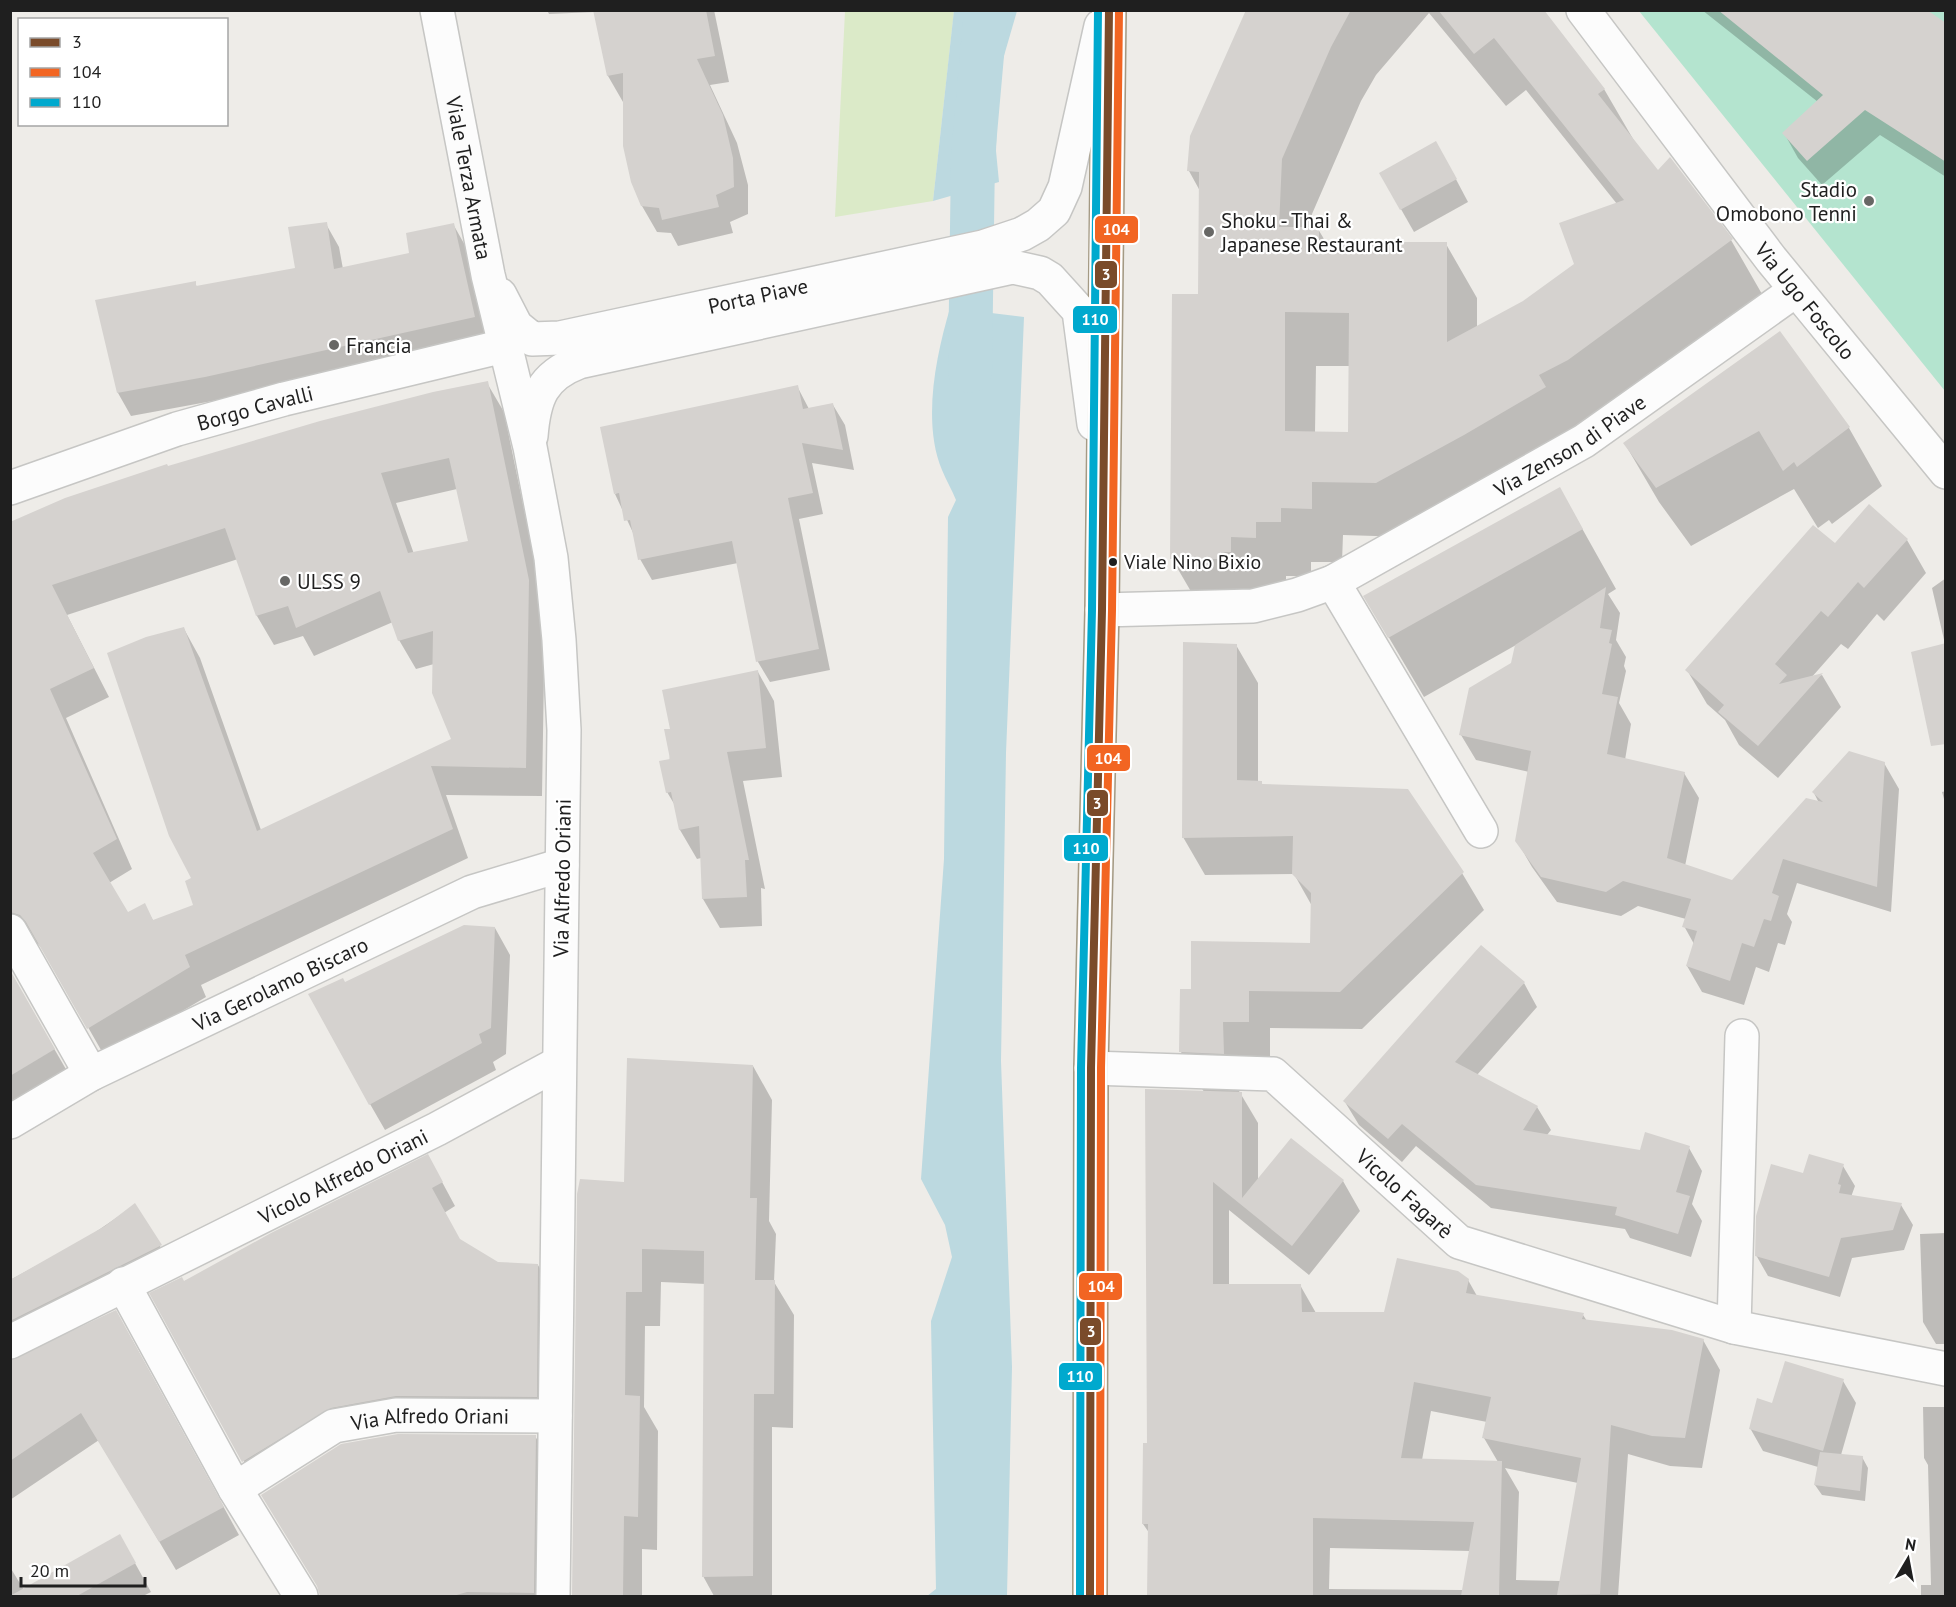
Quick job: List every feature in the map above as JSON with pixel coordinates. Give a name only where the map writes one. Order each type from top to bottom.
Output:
[{"type":"main road","points":[[1090,1596],[1091,1068],[1108,273],[1109,10]]},
{"type":"street","name":"Viale Terza Armata","points":[[437,10],[488,276],[504,346]]},
{"type":"street","name":"Porta Piave","points":[[530,447],[532,416],[538,396],[548,381],[562,368],[597,356],[917,274],[1022,234],[1054,211],[1065,187],[1073,160],[1104,10]]},
{"type":"street","name":"Via Ugo Foscolo","points":[[1583,10],[1796,290],[1946,472]]},
{"type":"street","name":"Porta Piave","points":[[488,276],[516,326],[537,340],[560,338],[917,274],[1013,267],[1040,273],[1050,279],[1079,311],[1102,490]]},
{"type":"street","name":"Via Zenson di Piave","points":[[1102,610],[1253,606],[1297,595],[1333,582],[1584,441],[1796,290]]},
{"type":"street","name":"Via Alfredo Oriani","points":[[504,346],[530,447],[551,558],[564,730],[553,1596]]},
{"type":"street","name":"Borgo Cavalli","points":[[10,488],[177,429],[284,399],[504,346]]},
{"type":"street","points":[[1333,582],[1481,831]]},
{"type":"street","name":"Via Gerolamo Biscaro","points":[[10,1122],[91,1074],[472,892],[562,865]]},
{"type":"street","points":[[10,931],[91,1074]]},
{"type":"street","points":[[1734,1327],[1742,1036]]},
{"type":"street","name":"Vicolo Alfredo Oriani","points":[[10,1342],[437,1129],[559,1063]]},
{"type":"street","name":"Vicolo Fagarè","points":[[1091,1068],[1273,1074],[1459,1242],[1734,1327],[1946,1369]]},
{"type":"street","points":[[123,1284],[235,1489],[301,1596]]},
{"type":"street","name":"Via Alfredo Oriani","points":[[235,1489],[334,1426],[396,1415],[555,1416]]},
{"type":"green space","points":[[845,11],[954,11],[933,201],[835,217]]},
{"type":"green space","name":"Stadio Omobono Tenni","points":[[1639,11],[1945,11],[1945,391]]},
{"type":"water","points":[[954,10],[1017,11],[999,73],[996,151],[999,182],[933,201]]},
{"type":"water","points":[[950,308],[1024,317],[1006,753],[1001,1061],[1012,1367],[1007,1596],[927,1596],[936,1589],[931,1321],[952,1257],[945,1225],[921,1179],[944,859],[948,517],[956,500],[936,451],[932,410],[936,368]]},
{"type":"building","points":[[593,10],[706,10],[715,56],[697,59],[723,115],[733,158],[734,187],[716,195],[719,207],[662,220],[659,208],[641,206],[631,182],[623,146],[623,73],[607,76]]},
{"type":"building","points":[[1246,10],[1351,10],[1331,47],[1282,159],[1279,227],[1319,227],[1319,242],[1447,242],[1447,342],[1523,301],[1574,264],[1559,223],[1624,200],[1494,38],[1474,54],[1438,10],[1544,10],[1605,89],[1598,94],[1658,170],[1670,157],[1733,239],[1568,360],[1539,375],[1546,387],[1464,435],[1376,483],[1312,482],[1312,509],[1281,508],[1281,522],[1256,522],[1256,538],[1231,537],[1231,552],[1221,552],[1221,559],[1170,559],[1172,294],[1198,294],[1199,172],[1187,171],[1190,136]],"holes":[[[1285,312],[1349,313],[1348,432],[1285,431]]]},
{"type":"building","points":[[1718,10],[1927,10],[1946,23],[1946,162],[1865,110],[1807,161],[1782,133],[1823,95]]},
{"type":"building","points":[[1436,141],[1457,179],[1400,210],[1379,173]]},
{"type":"building","points":[[327,222],[334,269],[409,253],[406,233],[454,223],[475,317],[205,377],[117,393],[95,300],[196,281],[196,286],[295,268],[288,227]]},
{"type":"building","points":[[1780,331],[1850,427],[1797,467],[1794,462],[1783,471],[1759,431],[1656,488],[1623,443]]},
{"type":"building","points":[[488,381],[529,580],[526,768],[431,766],[453,829],[185,955],[190,967],[87,1029],[26,922],[20,915],[10,912],[10,522],[65,498],[167,464],[168,466],[320,421],[433,392]],"holes":[[[449,458],[468,541],[408,553],[381,473]],[[225,528],[256,616],[288,606],[296,628],[380,591],[398,641],[433,631],[432,693],[451,739],[257,831],[184,627],[146,637],[107,653],[169,836],[191,878],[185,881],[193,905],[153,920],[145,903],[128,912],[93,853],[117,839],[50,689],[94,668],[52,585]]]},
{"type":"building","points":[[798,385],[803,409],[833,403],[843,450],[802,443],[813,493],[788,498],[819,649],[756,662],[732,541],[638,560],[630,520],[624,521],[619,493],[614,494],[600,427]]},
{"type":"building","points":[[1560,487],[1583,529],[1388,638],[1363,596]]},
{"type":"building","points":[[1869,504],[1908,539],[1864,588],[1858,582],[1828,617],[1821,611],[1775,664],[1787,675],[1779,684],[1823,673],[1758,746],[1718,712],[1724,705],[1685,670],[1813,525],[1835,543]]},
{"type":"building","points":[[1606,587],[1600,628],[1612,630],[1609,643],[1612,644],[1602,694],[1618,697],[1607,754],[1685,772],[1667,858],[1732,880],[1806,798],[1823,802],[1812,792],[1849,751],[1885,762],[1877,887],[1783,859],[1772,893],[1779,896],[1771,921],[1764,919],[1754,947],[1742,943],[1730,981],[1686,966],[1697,931],[1682,927],[1691,899],[1623,881],[1606,892],[1541,877],[1515,841],[1531,751],[1459,735],[1469,688],[1511,663],[1515,645]]},
{"type":"building","points":[[1183,642],[1237,644],[1237,780],[1262,781],[1262,784],[1408,789],[1464,872],[1340,992],[1249,991],[1249,1022],[1223,1022],[1224,1054],[1179,1052],[1180,989],[1191,989],[1191,941],[1310,943],[1311,893],[1292,874],[1293,836],[1182,838]]},
{"type":"building","points":[[1946,643],[1946,744],[1931,746],[1911,652]]},
{"type":"building","points":[[758,670],[766,748],[727,752],[749,860],[745,860],[747,897],[702,899],[699,826],[679,830],[671,792],[666,793],[659,761],[670,759],[664,729],[670,729],[662,690]]},
{"type":"building","points":[[464,925],[495,927],[491,1028],[479,1034],[482,1043],[369,1105],[308,994],[343,978],[345,982]]},
{"type":"building","points":[[1481,945],[1525,982],[1455,1062],[1538,1106],[1523,1130],[1640,1150],[1645,1132],[1690,1146],[1676,1192],[1690,1196],[1678,1234],[1615,1215],[1617,1207],[1476,1185],[1402,1124],[1388,1139],[1343,1101]]},
{"type":"building","points":[[10,970],[55,1049],[10,1076]]},
{"type":"building","points":[[627,1058],[753,1065],[750,1198],[757,1198],[755,1280],[775,1280],[774,1394],[754,1394],[753,1576],[702,1577],[704,1251],[642,1249],[642,1292],[626,1292],[625,1395],[640,1396],[638,1517],[624,1516],[623,1596],[572,1596],[577,1194],[580,1179],[624,1182]]},
{"type":"building","points":[[1145,1089],[1242,1092],[1242,1198],[1291,1138],[1344,1180],[1292,1246],[1213,1182],[1213,1284],[1301,1284],[1302,1312],[1384,1312],[1397,1258],[1458,1271],[1469,1279],[1466,1293],[1584,1313],[1582,1319],[1672,1330],[1704,1339],[1685,1438],[1652,1436],[1611,1425],[1600,1594],[1557,1595],[1581,1458],[1482,1438],[1491,1397],[1414,1382],[1401,1458],[1502,1461],[1499,1596],[1461,1596],[1474,1522],[1313,1518],[1313,1596],[1147,1596],[1148,1524],[1142,1524],[1143,1443],[1147,1443]]},
{"type":"building","points":[[428,1154],[443,1182],[432,1188],[460,1239],[498,1262],[538,1264],[537,1397],[396,1396],[331,1408],[242,1462],[149,1293],[182,1277],[184,1281],[271,1233]]},
{"type":"building","points":[[1809,1154],[1844,1164],[1838,1184],[1841,1185],[1839,1193],[1902,1203],[1893,1230],[1841,1238],[1829,1277],[1755,1256],[1756,1216],[1771,1164],[1803,1173]]},
{"type":"building","points":[[135,1203],[162,1245],[10,1321],[10,1280],[105,1226]]},
{"type":"building","points":[[116,1310],[224,1507],[159,1542],[81,1413],[10,1461],[10,1360]]},
{"type":"building","points":[[1785,1361],[1844,1379],[1823,1451],[1749,1429],[1757,1398],[1772,1403]]},
{"type":"building","points":[[398,1434],[536,1435],[534,1593],[467,1592],[453,1596],[320,1596],[317,1586],[261,1495],[341,1444]]},
{"type":"building","points":[[1820,1452],[1863,1456],[1860,1491],[1814,1485]]},
{"type":"building","points":[[120,1534],[136,1563],[77,1596],[10,1596]]},
{"type":"waterway","points":[[970,371],[973,156],[986,10]]},
{"type":"transit line","name":"110","points":[[1080,1596],[1081,1068],[1092,610],[1098,10]]},
{"type":"transit line","name":"3","points":[[1090,1596],[1091,1068],[1102,610],[1109,10]]},
{"type":"transit line","name":"104","points":[[1100,1596],[1101,1068],[1112,610],[1119,10]]},
{"type":"place","name":"Stadio Omobono Tenni","points":[[1869,201]]},
{"type":"place","name":"Shoku - Thai & Japanese Restaurant","points":[[1209,232]]},
{"type":"place","name":"Francia","points":[[334,345]]},
{"type":"place","name":"Viale Nino Bixio","points":[[1113,562]]},
{"type":"place","name":"ULSS 9","points":[[285,581]]}]
